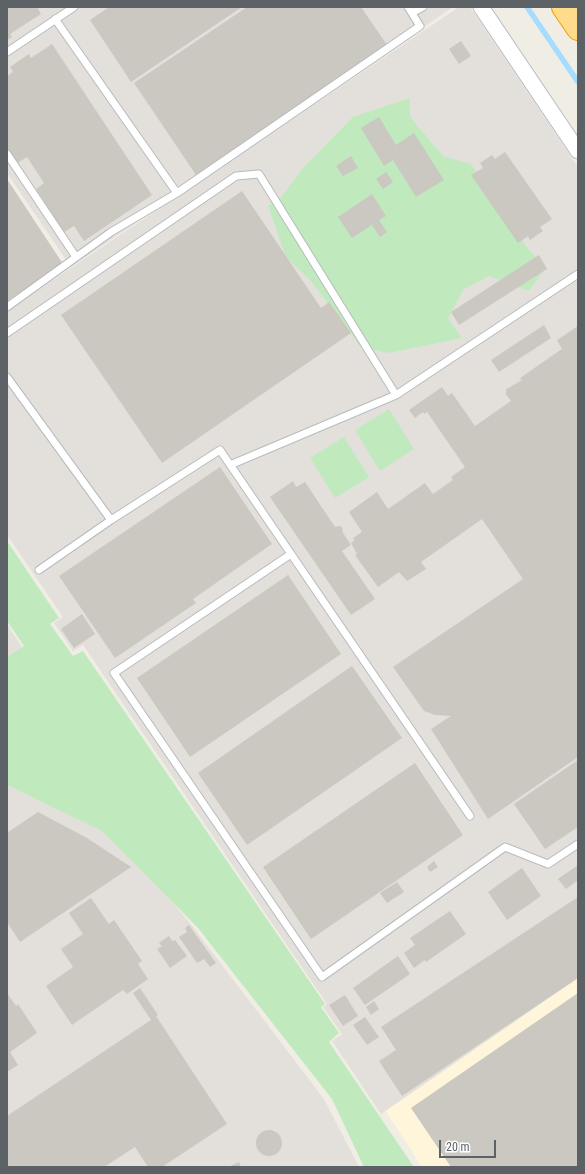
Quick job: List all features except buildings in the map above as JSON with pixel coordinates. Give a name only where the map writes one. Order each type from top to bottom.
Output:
[{"type":"highway","points":[[563,7],[578,29]]},
{"type":"street","points":[[481,7],[578,151]]},
{"type":"lane","points":[[7,52],[74,7]]},
{"type":"lane","points":[[7,307],[111,232],[177,193],[420,26],[410,10],[423,7]]},
{"type":"lane","points":[[56,19],[177,193]]},
{"type":"lane","points":[[7,154],[76,258]]},
{"type":"lane","points":[[7,333],[236,176],[259,174],[396,395]]},
{"type":"lane","points":[[230,465],[396,395],[578,274]]},
{"type":"lane","points":[[7,377],[111,520]]},
{"type":"lane","points":[[39,570],[111,520],[220,450],[470,816]]},
{"type":"lane","points":[[291,554],[114,673],[322,977],[505,847],[548,864],[578,844]]},
{"type":"shaded area","points":[[7,7],[453,7],[71,267],[7,173]]},
{"type":"shaded area","points":[[459,7],[470,7],[578,167],[578,978],[381,1114],[332,1041],[342,1034],[323,1007],[327,1004],[83,645],[73,651],[54,623],[63,617],[7,535],[7,311]]},
{"type":"shaded area","points":[[7,624],[27,655],[7,668]]},
{"type":"shaded area","points":[[7,775],[109,825],[193,927],[324,1099],[359,1167],[7,1167]]},
{"type":"shaded area","points":[[578,963],[578,1167],[422,1167],[380,1102]]},
{"type":"green space","points":[[410,98],[410,117],[443,156],[471,164],[529,250],[546,267],[529,291],[489,276],[464,289],[448,318],[462,338],[389,353],[361,347],[311,281],[286,257],[268,206],[282,196],[303,168],[353,117]]},
{"type":"green space","points":[[389,409],[414,449],[380,471],[355,430]]},
{"type":"green space","points":[[344,437],[369,477],[335,498],[310,458]]},
{"type":"green space","points":[[7,541],[59,618],[50,624],[73,656],[83,651],[325,1004],[321,1007],[339,1033],[329,1042],[414,1167],[364,1167],[332,1099],[198,928],[102,831],[7,785],[7,657],[24,646],[7,621]]},
{"type":"waterway","points":[[527,7],[578,82]]}]
